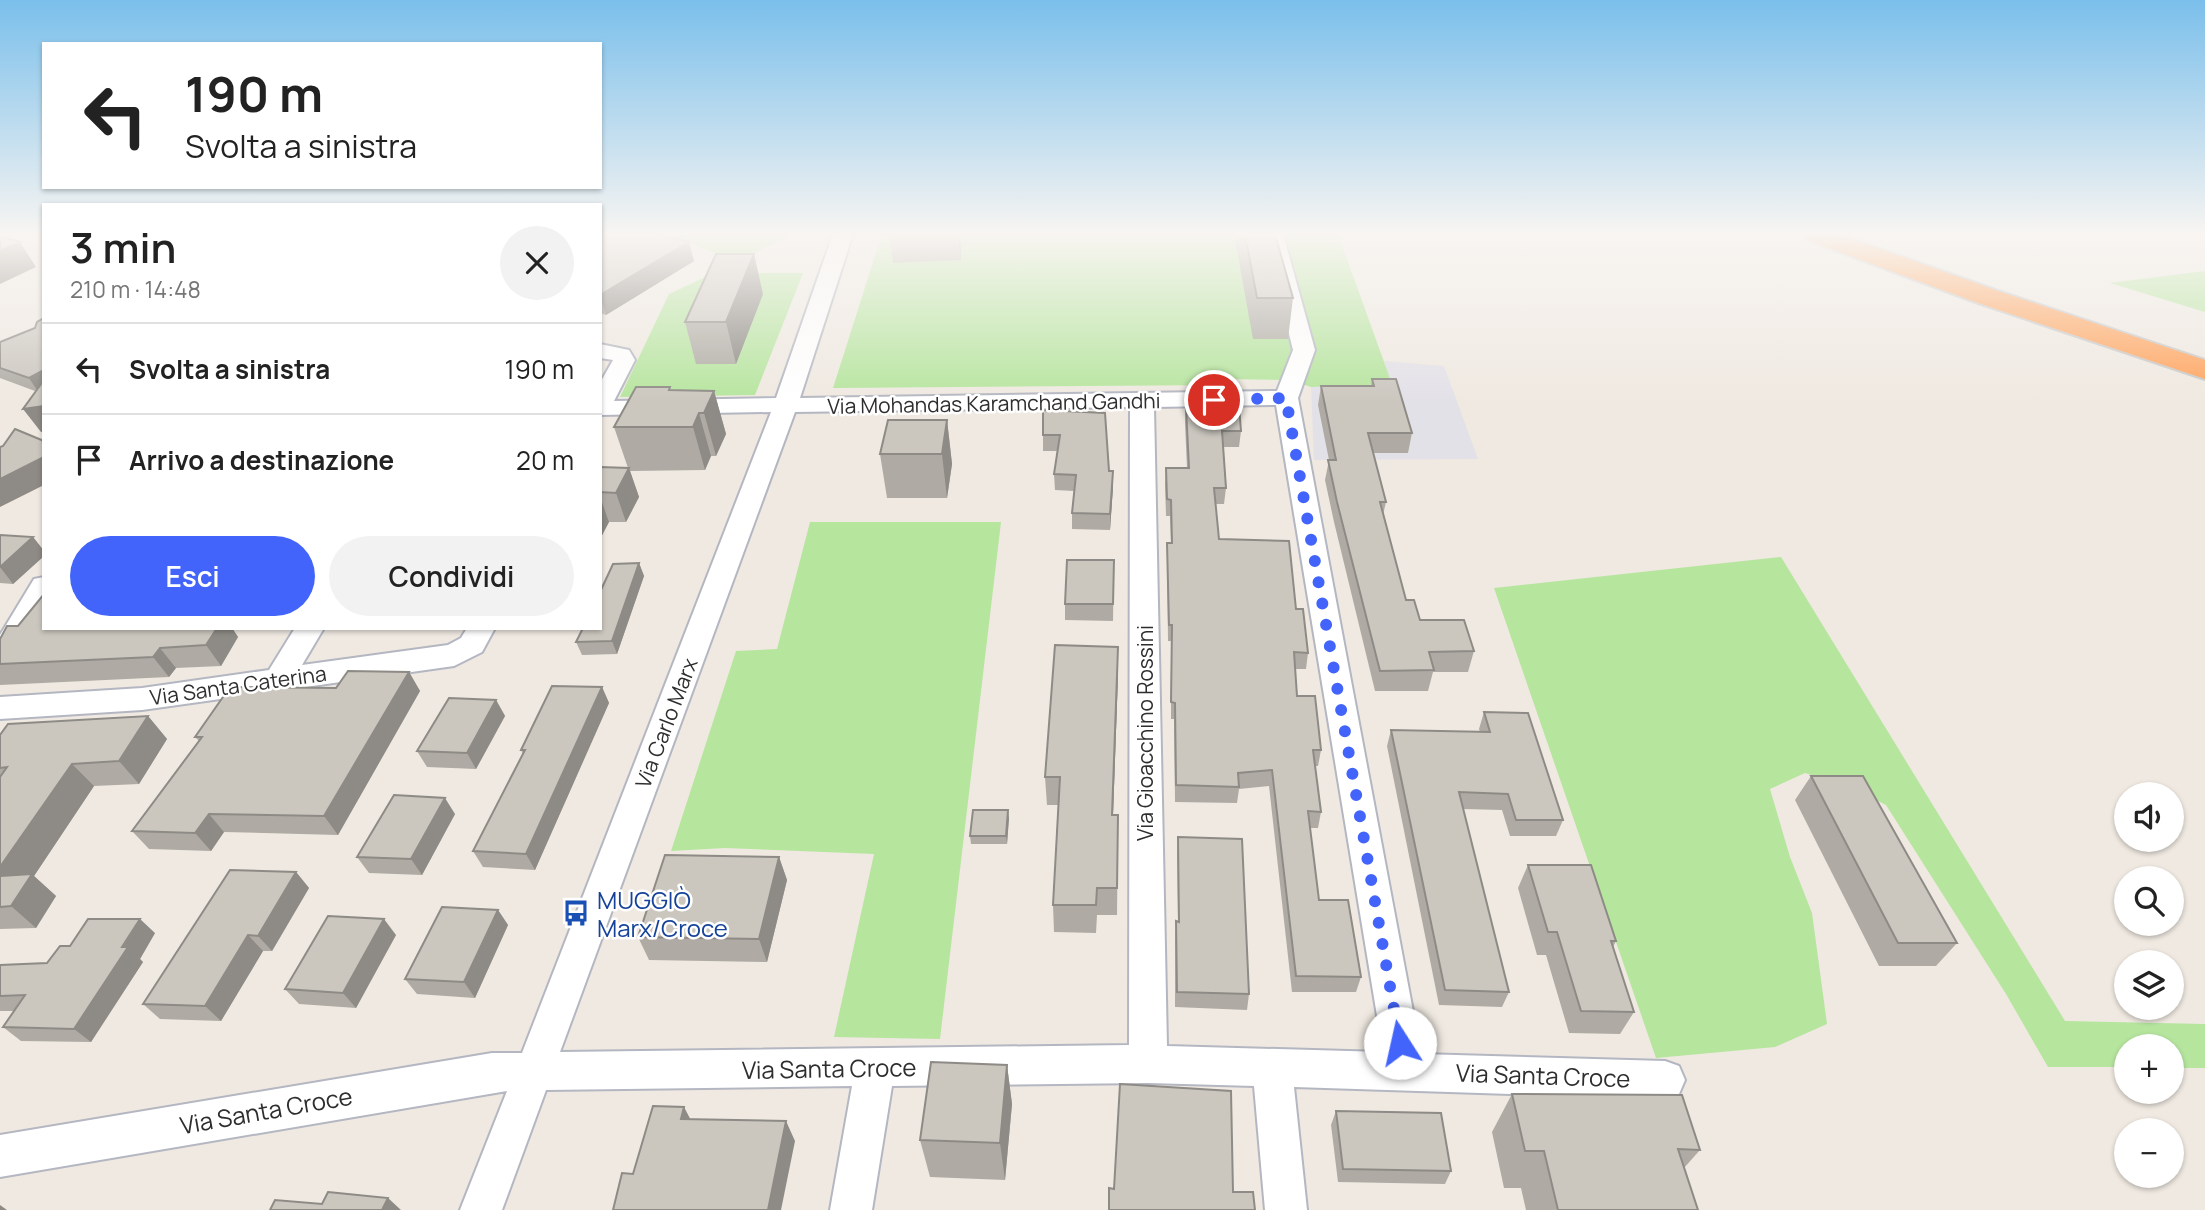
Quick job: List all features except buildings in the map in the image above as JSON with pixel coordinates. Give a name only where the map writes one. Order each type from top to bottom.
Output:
[{"type":"highway","points":[[1970,290],[2205,370]]},
{"type":"highway","points":[[2007,290],[2205,355]]},
{"type":"street","name":"Via Carlo Marx","points":[[481,1210],[786,406],[824,290]]},
{"type":"street","points":[[1289,290],[1304,350],[1286,398],[1405,1070]]},
{"type":"street","points":[[602,351],[621,355],[624,360],[602,402]]},
{"type":"street","name":"Via Mohandas Karamchand Gandhi","points":[[602,406],[786,406],[1286,398]]},
{"type":"street","name":"Via Gioacchino Rossini","points":[[1142,401],[1148,1064]]},
{"type":"street","points":[[0,659],[42,589]]},
{"type":"street","points":[[279,679],[309,630]]},
{"type":"street","name":"Via Santa Caterina","points":[[0,708],[142,699],[454,654],[477,637]]},
{"type":"street","name":"Via Santa Croce","points":[[0,1156],[492,1072],[1148,1064],[1665,1080]]},
{"type":"street","points":[[850,1210],[875,1068]]},
{"type":"street","points":[[1272,1069],[1286,1210]]},
{"type":"shaded area","points":[[1384,361],[1444,366],[1478,459],[1314,460],[1311,387],[1391,384]]},
{"type":"green space","points":[[677,290],[796,290],[755,395],[620,397],[669,294]]},
{"type":"green space","points":[[864,290],[1358,290],[1392,384],[1311,387],[1290,380],[1224,379],[1223,385],[833,388]]},
{"type":"green space","points":[[2134,290],[2205,290],[2205,312]]},
{"type":"green space","points":[[810,522],[1001,522],[940,1039],[834,1037],[874,854],[725,848],[671,851],[736,651],[777,649]]},
{"type":"green space","points":[[1781,557],[2065,1021],[2205,1024],[2205,1068],[2184,1068],[2184,1034],[2114,1034],[2114,1067],[2048,1067],[2006,994],[1886,805],[1850,787],[1805,773],[1770,789],[1790,857],[1812,913],[1827,1024],[1775,1047],[1656,1058],[1494,588]]},
{"type":"place","name":"MUGGIÒ Marx/Croce","points":[[576,913]]},
{"type":"route","points":[[1214,400],[1286,398],[1400,1043]]}]
